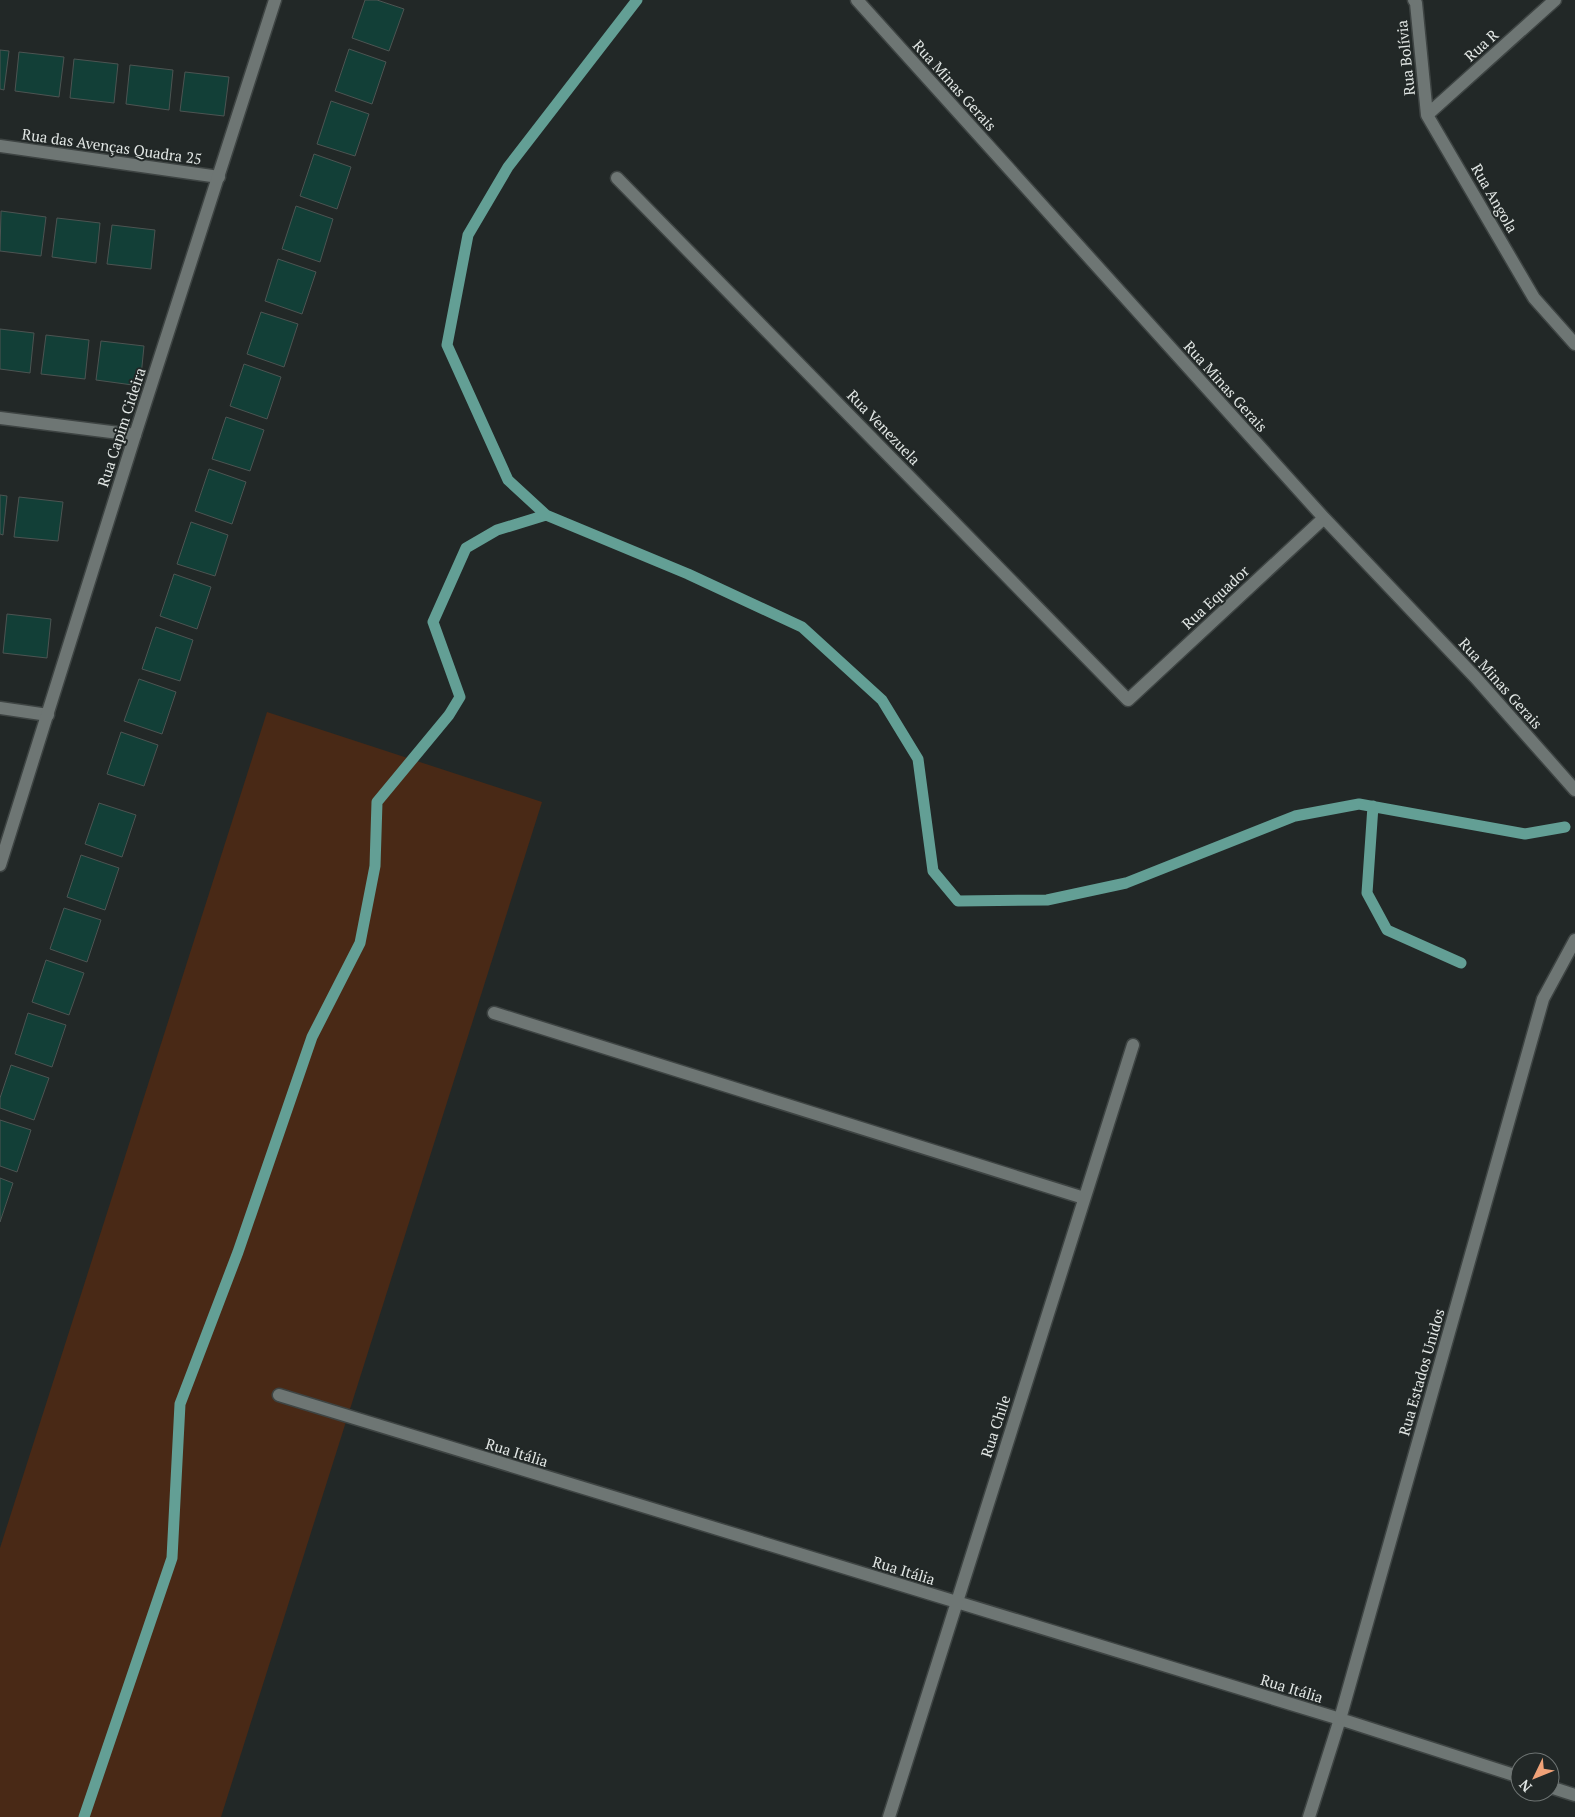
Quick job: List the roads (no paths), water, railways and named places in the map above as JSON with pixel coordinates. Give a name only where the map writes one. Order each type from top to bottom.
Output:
[{"type":"street","name":"Rua Capim Cideira","points":[[0,865],[275,0]]},
{"type":"street","name":"Rua Minas Gerais","points":[[856,0],[1324,518],[1475,677],[1575,790]]},
{"type":"street","name":"Rua Bolívia","points":[[1414,0],[1416,3],[1427,115]]},
{"type":"street","name":"Rua R","points":[[1427,115],[1556,0]]},
{"type":"street","name":"Rua Angola","points":[[1427,115],[1534,298],[1575,344]]},
{"type":"street","name":"Rua das Avenças Quadra 25","points":[[0,146],[218,177]]},
{"type":"street","name":"Rua Venezuela","points":[[618,178],[1128,700]]},
{"type":"street","points":[[0,418],[135,436]]},
{"type":"street","name":"Rua Equador","points":[[1128,700],[1324,518]]},
{"type":"street","points":[[0,708],[48,715]]},
{"type":"street","name":"Rua Estados Unidos","points":[[1310,1817],[1340,1719],[1544,999],[1575,940]]},
{"type":"street","points":[[494,1013],[1084,1198]]},
{"type":"street","name":"Rua Chile","points":[[889,1817],[955,1603],[1133,1046]]},
{"type":"street","name":"Rua Itália","points":[[278,1395],[1340,1719],[1510,1774]]},
{"type":"street","points":[[1560,1790],[1575,1795]]},
{"type":"waterway","points":[[637,0],[508,167],[468,235],[447,345],[508,480],[546,515],[688,574],[802,627],[882,700],[918,759],[933,871],[958,901],[1047,900],[1126,883],[1295,816],[1359,804],[1525,834],[1565,827]]},
{"type":"waterway","points":[[84,1817],[172,1558],[180,1404],[238,1252],[312,1037],[360,943],[375,866],[377,802],[449,715],[460,697],[433,622],[466,548],[497,530],[546,515]]},
{"type":"waterway","points":[[1373,806],[1367,893],[1387,930],[1461,963]]}]
